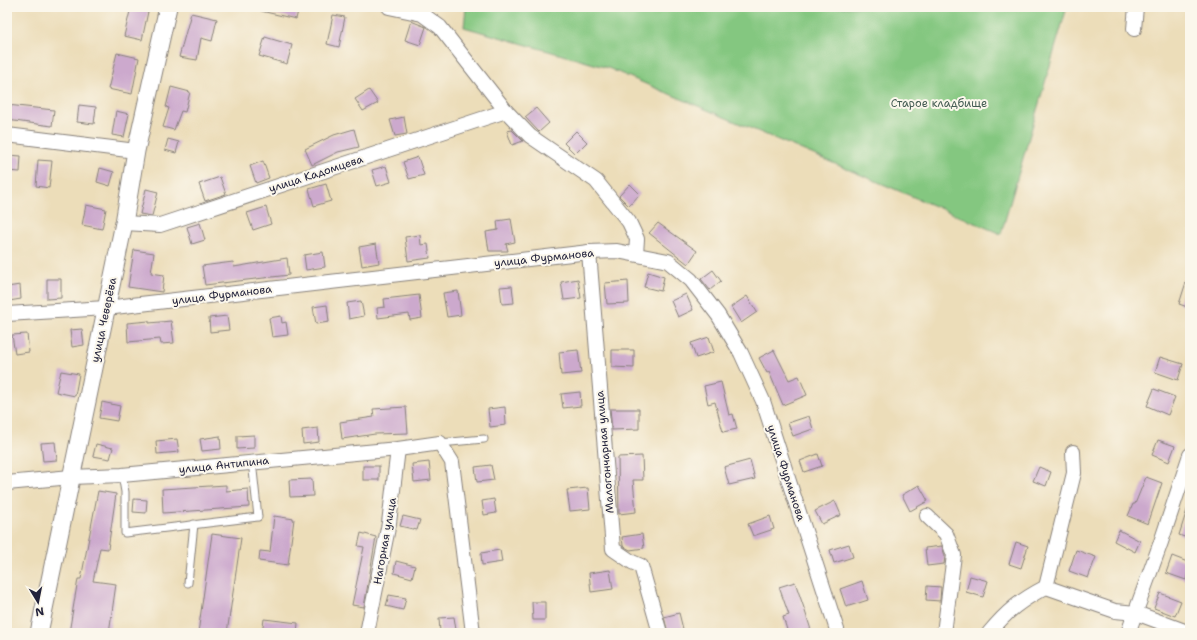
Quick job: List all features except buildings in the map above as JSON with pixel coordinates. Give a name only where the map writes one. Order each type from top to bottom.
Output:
[{"type":"street","name":"улица Чеверёва","points":[[39,633],[124,223],[136,151],[168,7]]},
{"type":"street","points":[[389,7],[422,14],[440,27],[506,111],[530,136],[596,181],[629,222],[637,238],[636,254]]},
{"type":"street","points":[[1134,30],[1136,7]]},
{"type":"street","name":"улица Кадомцева","points":[[124,223],[160,225],[506,111]]},
{"type":"street","points":[[7,136],[136,151]]},
{"type":"street","name":"улица Фурманова","points":[[7,314],[106,308],[589,252],[617,251],[668,261],[692,280],[718,315],[741,353],[763,401],[838,633]]},
{"type":"street","name":"Малогончарная улица","points":[[589,252],[613,549],[641,566],[660,633]]},
{"type":"street","points":[[440,443],[452,462],[473,633]]},
{"type":"street","name":"улица Антипина","points":[[7,483],[71,477],[122,475],[398,449],[440,443]]},
{"type":"street","name":"Нагорная улица","points":[[367,633],[390,523],[398,449]]},
{"type":"street","points":[[1046,588],[1074,473],[1073,452]]},
{"type":"street","points":[[1128,633],[1136,614],[1190,455]]},
{"type":"street","points":[[927,516],[946,534],[954,555],[944,633]]},
{"type":"street","points":[[989,633],[1004,614],[1023,599],[1046,588],[1115,611],[1136,614],[1190,633]]},
{"type":"lane","name":"улица Антипина","points":[[440,443],[484,439]]},
{"type":"lane","points":[[122,475],[125,492],[125,532],[258,517],[252,462]]},
{"type":"lane","points":[[188,583],[194,524]]},
{"type":"green space","name":"Старое кладбище","points":[[466,7],[1067,7],[1001,234],[608,68],[464,27]]}]
